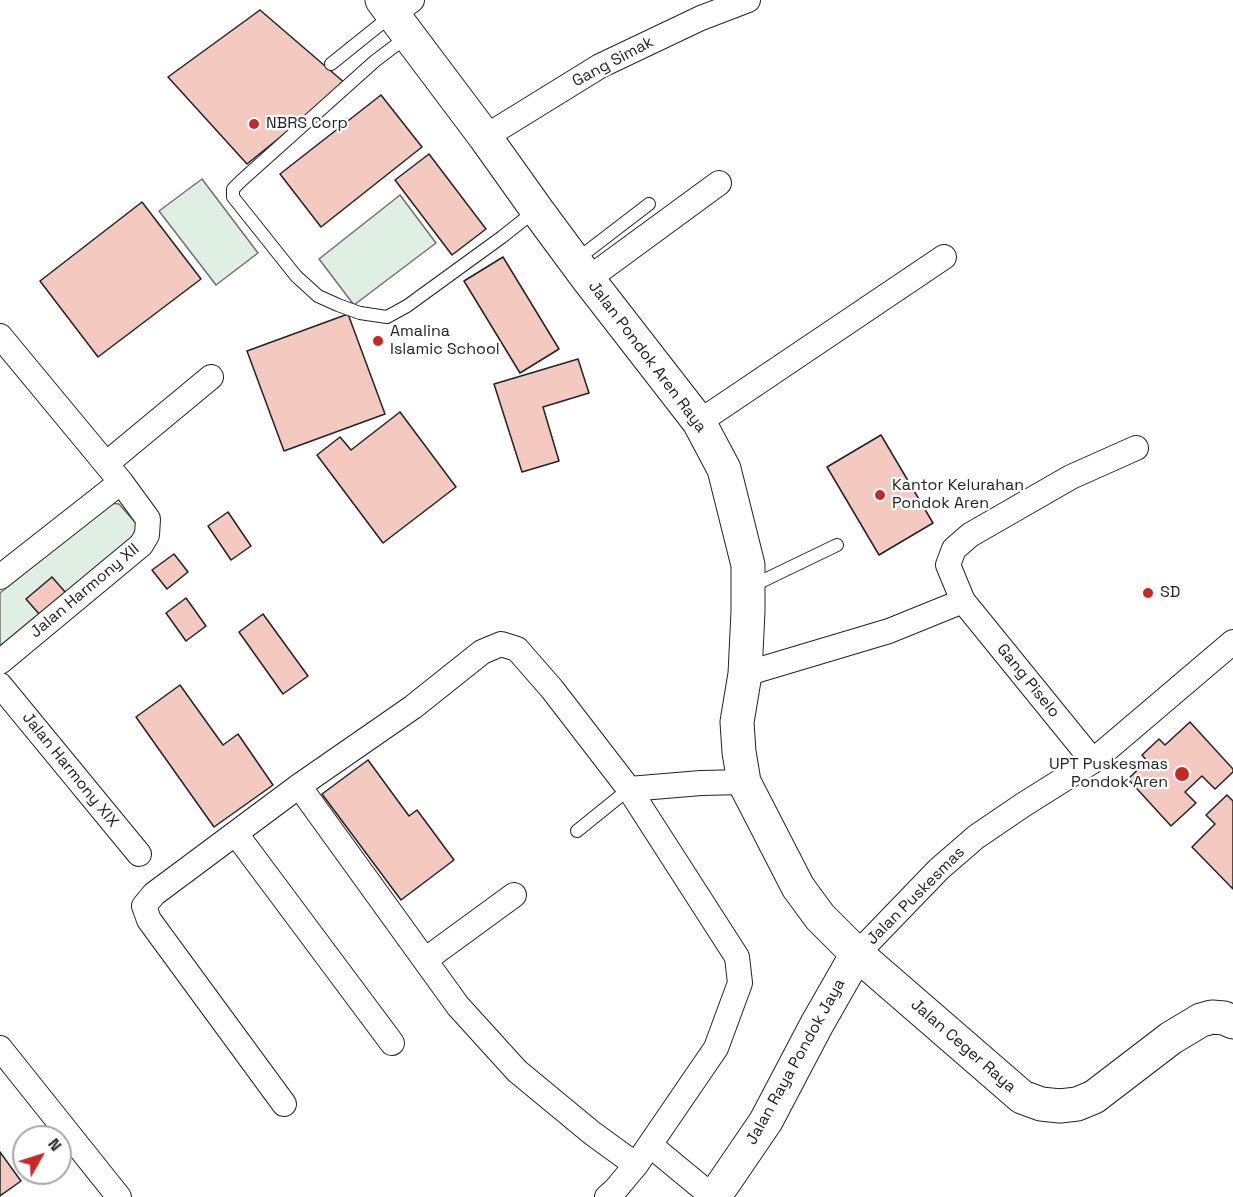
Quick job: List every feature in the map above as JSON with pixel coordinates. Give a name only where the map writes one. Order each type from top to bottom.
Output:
[{"type":"main road","name":"Jalan Pondok Aren Raya","points":[[399,12],[537,210],[699,422],[724,469],[748,565],[748,588],[745,674],[737,722],[739,752],[723,783],[820,917],[857,954]]},
{"type":"main road","name":"Jalan Ceger Raya","points":[[857,954],[1022,1097],[1041,1104],[1060,1107],[1077,1104],[1094,1097],[1171,1038],[1201,1020],[1212,1017],[1224,1018],[1233,1022]]},
{"type":"main road","name":"Jalan Raya Pondok Jaya","points":[[712,1197],[766,1121],[816,1024],[857,954]]},
{"type":"street","name":"Gang Simak","points":[[485,137],[600,66],[701,18],[748,0]]},
{"type":"street","points":[[582,270],[718,183]]},
{"type":"street","points":[[699,422],[944,257]]},
{"type":"street","name":"Jalan Harmony XII","points":[[0,336],[148,519],[147,535],[141,545],[0,662]]},
{"type":"street","points":[[4,565],[113,473],[211,376]]},
{"type":"street","name":"Gang Piselo","points":[[1093,761],[963,601],[948,565],[954,549],[970,535],[1071,477],[1136,448]]},
{"type":"street","points":[[745,674],[889,631],[963,601]]},
{"type":"street","name":"Jalan Puskesmas","points":[[857,954],[939,869],[976,837],[1093,761],[1233,642]]},
{"type":"street","points":[[284,1104],[149,920],[144,906],[154,894],[299,786],[413,707],[482,652],[501,644],[517,649],[552,689],[629,789],[737,957],[740,982],[716,1048],[636,1165],[607,1197]]},
{"type":"street","name":"Jalan Harmony XIX","points":[[0,685],[139,854]]},
{"type":"street","points":[[629,789],[723,783]]},
{"type":"street","points":[[299,786],[458,1006],[517,1071],[592,1133],[636,1165]]},
{"type":"street","points":[[236,834],[392,1043]]},
{"type":"street","points":[[425,960],[514,895]]},
{"type":"street","points":[[0,1048],[119,1197]]},
{"type":"street","points":[[650,1145],[712,1197]]},
{"type":"lane","points":[[331,64],[399,12]]},
{"type":"lane","points":[[399,12],[375,61],[242,180],[233,189],[233,197],[296,276],[318,297],[360,313],[387,317],[426,293],[537,210]]},
{"type":"lane","points":[[582,270],[649,204]]},
{"type":"lane","points":[[748,588],[837,545]]},
{"type":"lane","points":[[577,831],[629,789]]},
{"type":"green space","points":[[202,179],[258,253],[216,285],[159,211]]},
{"type":"green space","points":[[400,195],[436,243],[354,305],[319,259]]},
{"type":"green space","points":[[110,503],[119,504],[142,530],[0,655],[0,593]]},
{"type":"building","name":"NBRS Corp","points":[[260,10],[346,84],[247,164],[168,77]]},
{"type":"building","points":[[381,95],[422,147],[321,227],[280,174]]},
{"type":"building","points":[[429,154],[486,229],[452,255],[395,180]]},
{"type":"building","points":[[142,202],[201,279],[98,357],[40,281]]},
{"type":"building","points":[[503,257],[559,349],[520,373],[464,281]]},
{"type":"building","points":[[348,314],[385,414],[284,451],[247,351]]},
{"type":"building","points":[[578,359],[589,393],[543,407],[559,461],[522,472],[494,384]]},
{"type":"building","points":[[400,412],[456,487],[383,543],[317,455],[340,437],[351,450]]},
{"type":"building","name":"Kantor Kelurahan Pondok Aren","points":[[881,435],[933,523],[879,555],[827,467]]},
{"type":"building","points":[[228,512],[251,546],[231,560],[208,526]]},
{"type":"building","points":[[174,554],[188,572],[167,589],[152,570]]},
{"type":"building","points":[[52,577],[66,593],[40,615],[26,599]]},
{"type":"building","points":[[186,598],[206,626],[186,641],[166,613]]},
{"type":"building","points":[[263,614],[308,676],[283,694],[239,632]]},
{"type":"building","points":[[180,685],[223,745],[238,734],[273,785],[214,827],[136,717]]},
{"type":"building","name":"UPT Puskesmas Pondok Aren","points":[[1190,722],[1233,769],[1233,772],[1215,789],[1202,776],[1185,792],[1196,803],[1171,826],[1128,779],[1147,761],[1142,755],[1159,739],[1165,745]]},
{"type":"building","points":[[368,760],[409,816],[417,810],[454,860],[401,900],[322,794]]},
{"type":"building","name":"UPT Puskesmas Pondok Aren","points":[[1227,795],[1233,801],[1233,889],[1192,847],[1215,824],[1206,815]]},
{"type":"building","points":[[0,1152],[12,1169],[12,1185],[15,1185],[0,1196]]},
{"type":"place","name":"NBRS Corp","points":[[254,124]]},
{"type":"place","name":"Amalina Islamic School","points":[[378,341]]},
{"type":"place","name":"Kantor Kelurahan Pondok Aren","points":[[880,495]]},
{"type":"place","name":"SD","points":[[1148,593]]},
{"type":"place","name":"UPT Puskesmas Pondok Aren","points":[[1182,774]]}]
